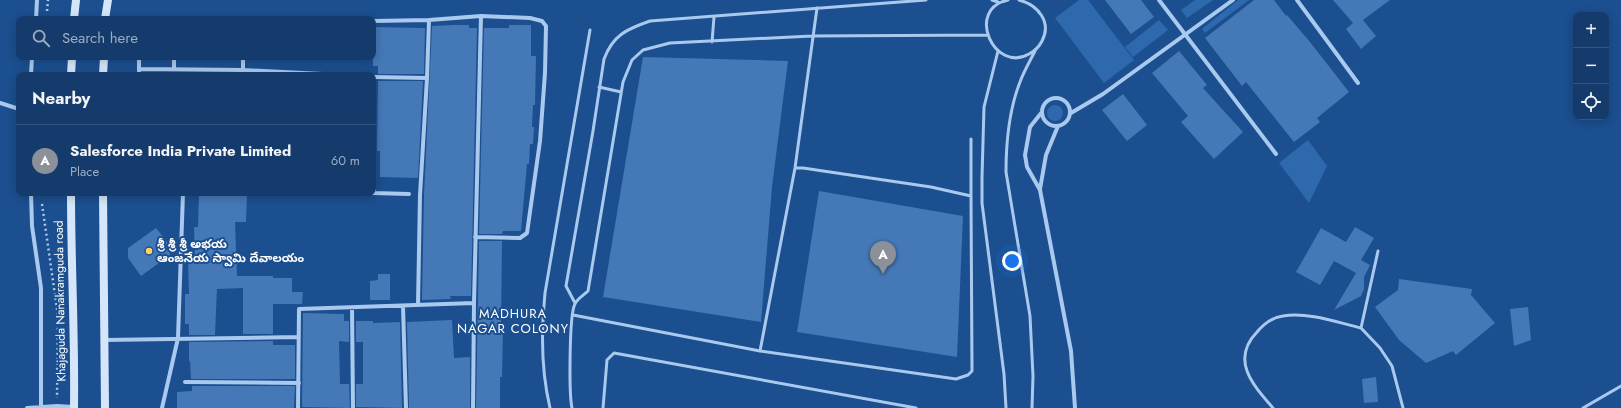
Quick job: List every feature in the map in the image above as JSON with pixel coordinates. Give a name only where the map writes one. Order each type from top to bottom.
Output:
[{"type":"main road","points":[[74,16],[76,0]]},
{"type":"main road","points":[[105,16],[108,0]]},
{"type":"main road","points":[[71,72],[72,60]]},
{"type":"main road","points":[[103,72],[104,60]]},
{"type":"main road","name":"Khajaguda Nanakramguda road","points":[[71,196],[74,408]]},
{"type":"main road","points":[[103,196],[105,408]]},
{"type":"street","points":[[36,16],[37,0]]},
{"type":"street","points":[[1159,0],[1276,154]]},
{"type":"street","points":[[1042,112],[1045,121],[1054,126],[1067,122],[1071,113],[1103,94],[1233,0]]},
{"type":"street","points":[[1297,0],[1358,83]]},
{"type":"street","points":[[473,408],[475,237],[481,16]]},
{"type":"street","points":[[376,21],[429,20],[481,16],[530,18],[542,21],[546,26],[545,73],[540,141],[527,233],[520,238],[475,237]]},
{"type":"street","points":[[418,305],[420,195],[429,20]]},
{"type":"street","points":[[30,72],[32,60]]},
{"type":"street","points":[[139,60],[139,69],[174,68],[283,72]]},
{"type":"street","points":[[174,60],[174,68]]},
{"type":"street","points":[[243,60],[243,70]]},
{"type":"street","points":[[376,76],[427,78]]},
{"type":"street","points":[[1071,113],[1069,104],[1062,98],[1058,97],[1045,103],[1042,112],[1030,127],[1025,155],[1027,166],[1040,190],[1071,352],[1074,408]]},
{"type":"street","points":[[0,103],[16,107]]},
{"type":"street","points":[[1040,190],[1046,155],[1058,126]]},
{"type":"street","points":[[376,193],[409,194]]},
{"type":"street","points":[[31,196],[32,226],[41,288],[41,408]]},
{"type":"street","points":[[162,408],[178,338],[183,196]]},
{"type":"street","points":[[298,408],[299,308],[352,308],[474,303]]},
{"type":"street","points":[[403,306],[406,408]]},
{"type":"street","points":[[352,308],[353,408]]},
{"type":"street","points":[[105,340],[299,337]]},
{"type":"street","points":[[185,382],[299,383]]},
{"type":"street","points":[[27,408],[57,406],[74,408]]},
{"type":"lane","points":[[575,303],[566,286],[604,59],[608,49],[618,36],[630,28],[650,21],[926,0]]},
{"type":"lane","points":[[992,0],[998,2],[1008,0]]},
{"type":"lane","points":[[1019,0],[1026,1],[1039,11],[1044,19],[1046,27],[1045,36],[1035,51],[1019,83],[1011,115],[1006,148],[1006,172],[1030,316],[1033,376],[1032,408]]},
{"type":"lane","points":[[998,2],[989,13],[987,22],[988,35],[992,44],[998,51],[1015,58],[1025,56],[1035,51]]},
{"type":"lane","points":[[760,351],[795,168],[817,8]]},
{"type":"lane","points":[[712,42],[714,17]]},
{"type":"lane","points":[[550,408],[543,373],[543,317],[590,30]]},
{"type":"lane","points":[[572,408],[570,371],[572,315],[575,303],[588,291],[623,82],[632,60],[643,50],[670,43],[812,36],[988,35]]},
{"type":"lane","points":[[998,51],[984,107],[982,203],[1003,367],[1006,408]]},
{"type":"lane","points":[[599,87],[621,92]]},
{"type":"lane","points":[[572,315],[760,351],[956,379],[968,376],[972,371],[971,139]]},
{"type":"lane","points":[[795,168],[931,187],[971,196]]},
{"type":"lane","points":[[1361,328],[1378,251]]},
{"type":"lane","points":[[1273,408],[1254,386],[1245,368],[1245,353],[1250,340],[1263,325],[1281,316],[1304,315],[1361,328],[1380,348],[1392,366],[1403,408]]},
{"type":"lane","points":[[603,408],[607,360],[614,353],[916,408]]},
{"type":"lane","points":[[1583,408],[1621,386]]},
{"type":"lane","points":[[884,408],[885,403]]},
{"type":"path","points":[[42,200],[58,316],[57,406]]},
{"type":"shaded area","points":[[1079,0],[1088,0],[1134,60],[1104,83],[1055,18]]},
{"type":"shaded area","points":[[1195,0],[1213,0],[1187,18],[1181,10]]},
{"type":"shaded area","points":[[1238,0],[1249,0],[1205,33],[1202,29]]},
{"type":"shaded area","points":[[1159,20],[1168,30],[1133,57],[1125,47]]},
{"type":"shaded area","points":[[1052,105],[1058,105],[1063,110],[1061,119],[1058,121],[1052,121],[1047,116],[1047,110]]},
{"type":"shaded area","points":[[1308,140],[1327,166],[1309,203],[1279,163]]},
{"type":"building","points":[[1105,0],[1141,0],[1154,17],[1131,34]]},
{"type":"building","points":[[1254,0],[1274,0],[1286,16],[1287,15],[1310,42],[1349,92],[1317,118],[1320,122],[1294,142],[1246,82],[1242,86],[1205,38]]},
{"type":"building","points":[[1333,0],[1390,0],[1363,20],[1376,36],[1361,49],[1346,29],[1353,23]]},
{"type":"building","points":[[469,25],[469,28],[477,28],[471,296],[450,296],[451,299],[422,300],[424,195],[432,26]]},
{"type":"building","points":[[509,25],[531,25],[531,56],[536,56],[535,105],[533,105],[532,127],[534,127],[533,144],[530,144],[529,164],[527,164],[521,231],[503,231],[502,234],[479,234],[484,28],[509,28]]},
{"type":"building","points":[[376,27],[425,28],[424,74],[378,74],[378,66],[373,66],[373,60],[376,60]]},
{"type":"building","points":[[1179,51],[1207,85],[1203,88],[1243,132],[1214,159],[1181,122],[1188,116],[1152,73]]},
{"type":"building","points":[[643,57],[788,61],[772,187],[761,322],[603,297]]},
{"type":"building","points":[[378,81],[423,81],[418,178],[380,177],[380,151],[377,151]]},
{"type":"building","points":[[1123,94],[1147,125],[1127,141],[1102,110]]},
{"type":"building","points":[[819,191],[963,216],[957,357],[797,332]]},
{"type":"building","points":[[199,196],[247,196],[246,222],[235,222],[237,276],[273,276],[273,278],[292,278],[292,292],[303,292],[302,304],[273,304],[273,334],[243,334],[243,288],[217,289],[215,335],[189,335],[189,324],[185,324],[185,294],[189,294],[188,260],[195,260],[194,227],[198,227]]},
{"type":"building","points":[[1355,227],[1374,238],[1361,260],[1370,265],[1364,277],[1364,289],[1361,296],[1334,310],[1356,273],[1334,261],[1320,285],[1296,272],[1321,228],[1346,242]]},
{"type":"building","name":"శ్రీ శ్రీ శ్రీ అభయ ఆంజనేయ స్వామి దేవాలయం","points":[[156,228],[168,243],[170,255],[141,276],[128,258],[128,248]]},
{"type":"building","points":[[479,241],[502,241],[501,330],[503,330],[500,408],[476,408]]},
{"type":"building","points":[[378,274],[390,274],[390,300],[370,300],[370,281],[378,280]]},
{"type":"building","points":[[1399,279],[1472,289],[1471,295],[1495,323],[1456,355],[1453,351],[1426,363],[1399,340],[1375,307],[1398,290]]},
{"type":"building","points":[[1528,307],[1531,340],[1514,346],[1510,309]]},
{"type":"building","points":[[303,313],[344,314],[344,321],[349,321],[349,342],[339,341],[340,384],[349,384],[350,408],[302,407]]},
{"type":"building","points":[[452,320],[454,358],[470,357],[470,408],[409,408],[407,322]]},
{"type":"building","points":[[356,321],[373,321],[373,323],[400,322],[402,408],[356,407],[356,384],[363,384],[363,342],[356,342]]},
{"type":"building","points":[[273,341],[273,345],[295,345],[295,379],[191,379],[189,342]]},
{"type":"building","points":[[1376,377],[1378,402],[1364,403],[1362,379]]},
{"type":"building","points":[[192,386],[295,386],[294,408],[177,408],[177,392],[192,391]]},
{"type":"place","name":"శ్రీ శ్రీ శ్రీ అభయ ఆంజనేయ స్వామి దేవాలయం","points":[[149,251]]},
{"type":"place","name":"Salesforce India Private Limited","points":[[883,274]]},
{"type":"district","name":"MADHURA NAGAR COLONY","points":[[513,320]]}]
